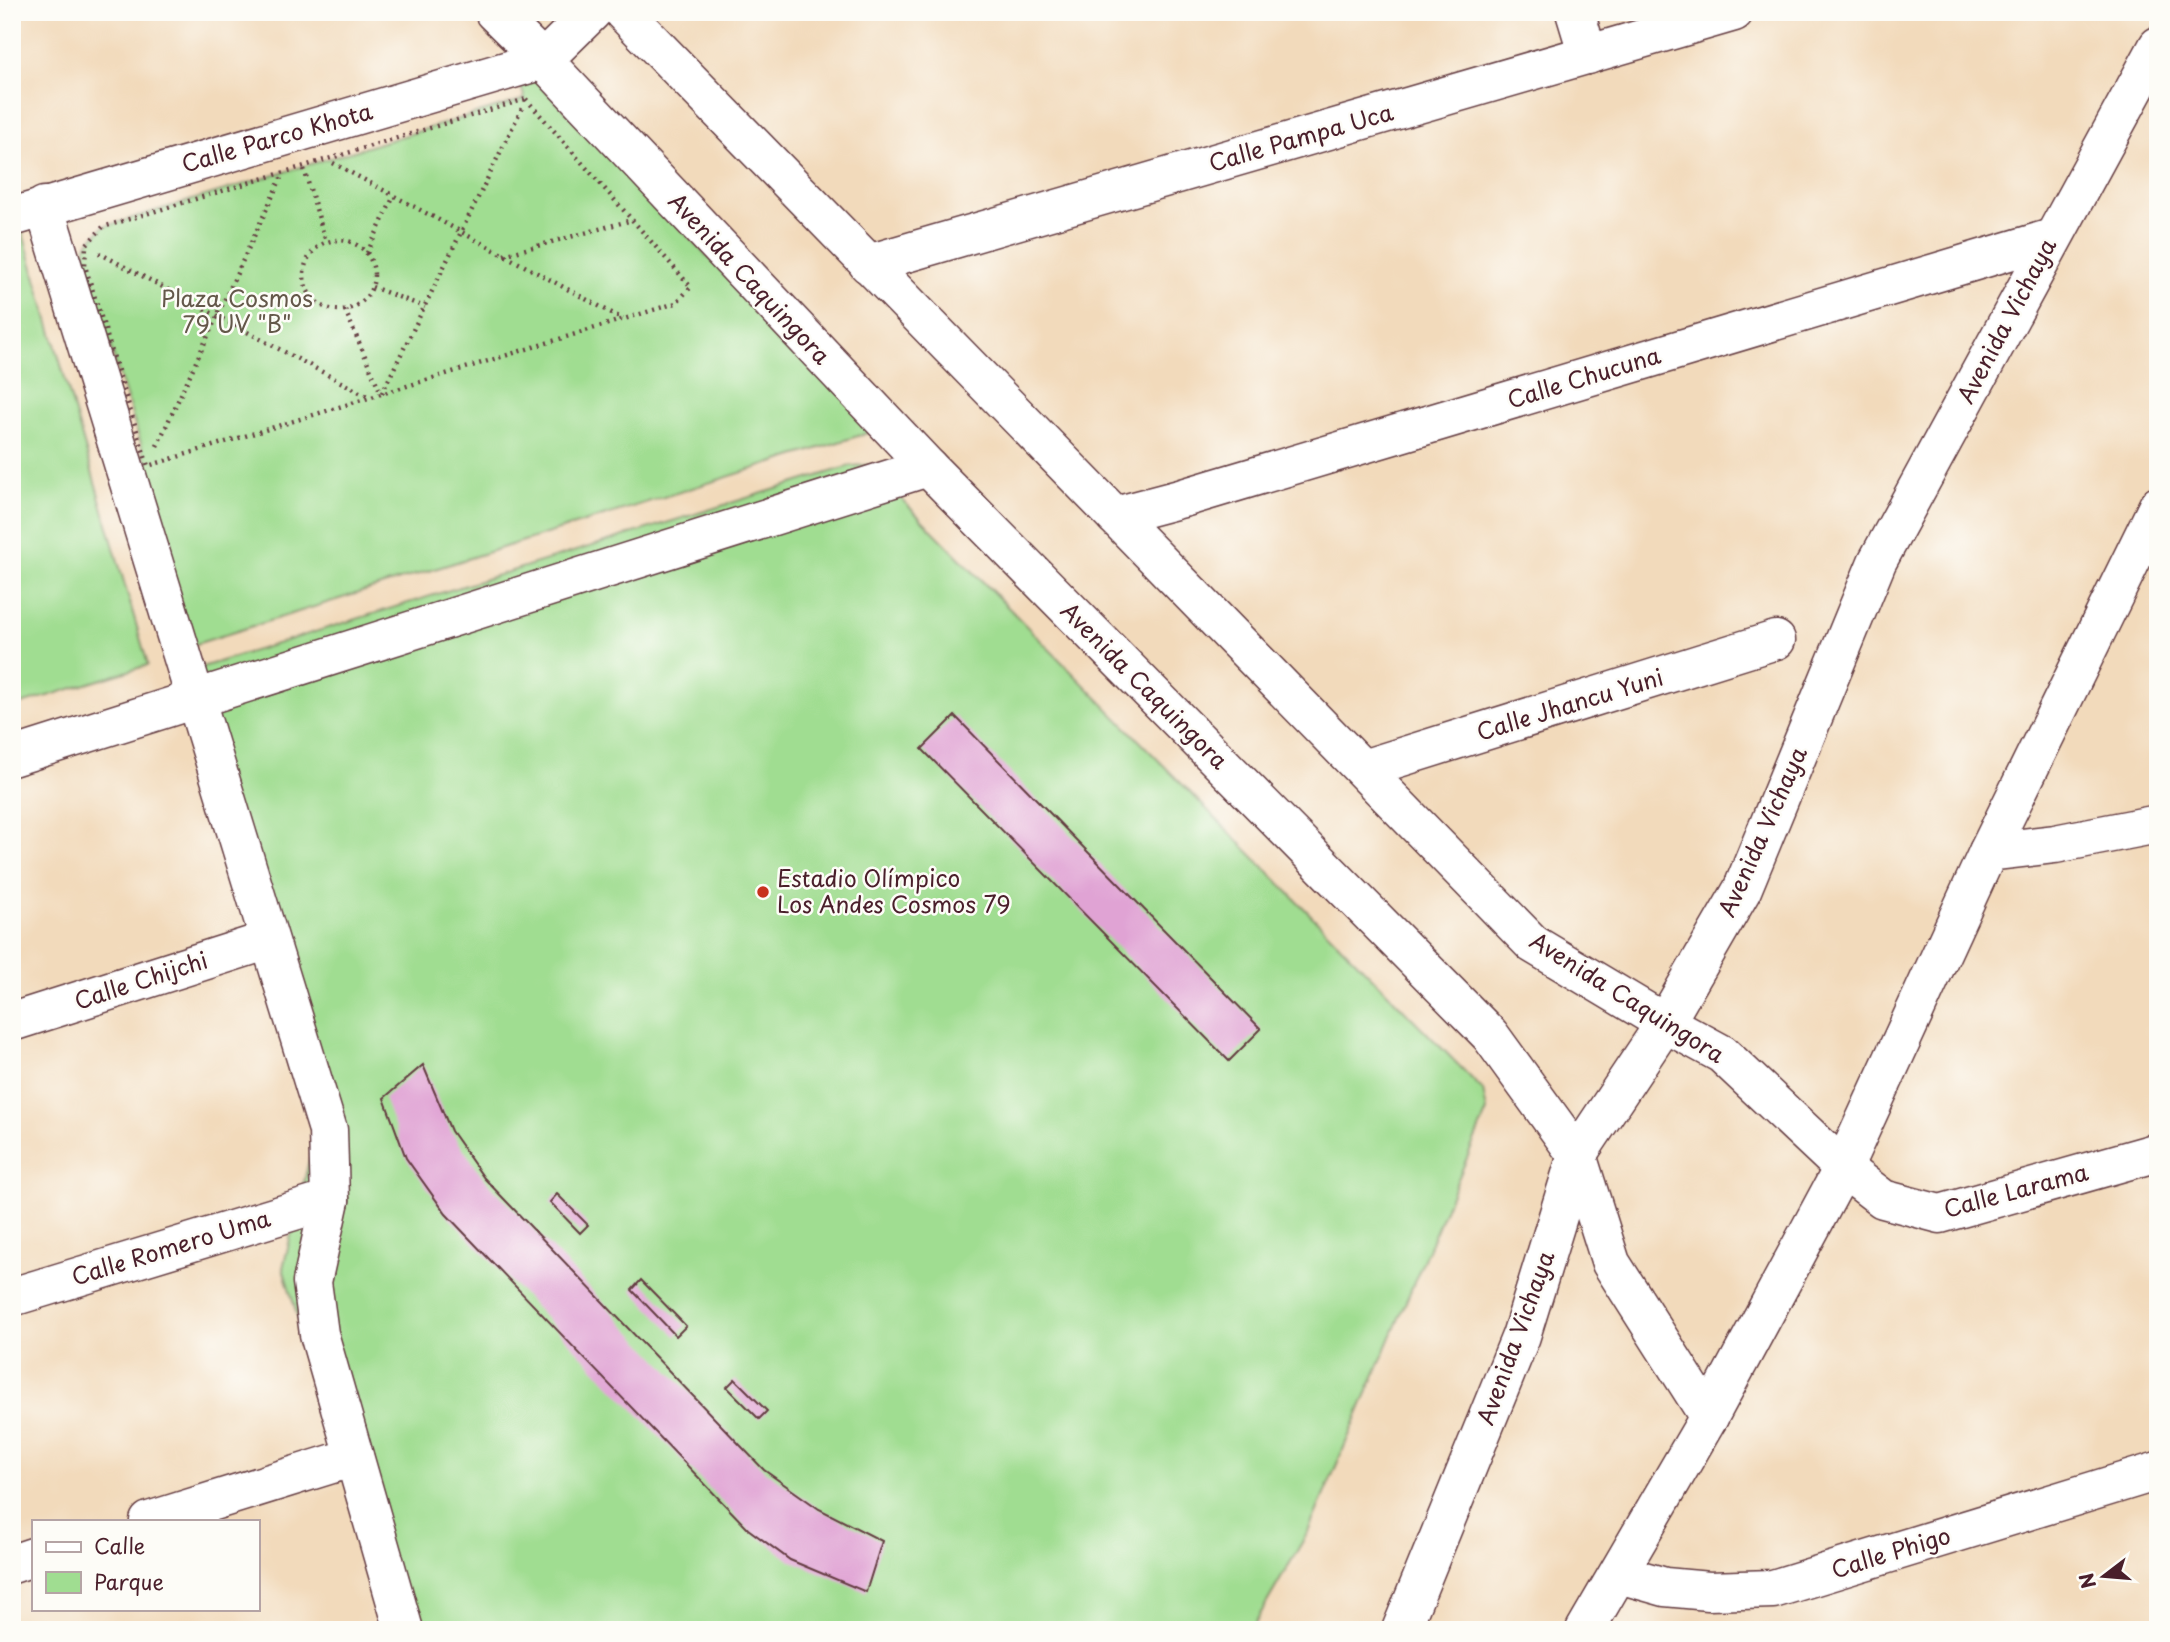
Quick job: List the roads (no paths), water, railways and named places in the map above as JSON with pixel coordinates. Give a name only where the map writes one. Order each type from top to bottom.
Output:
[{"type":"street","name":"Avenida Caquingora","points":[[495,12],[928,467],[1490,1035],[1577,1155],[1611,1263],[1709,1417]]},
{"type":"street","points":[[543,60],[592,12]]},
{"type":"street","name":"Avenida Caquingora","points":[[623,12],[1533,944],[1722,1054],[1843,1168]]},
{"type":"street","points":[[1576,12],[1588,55]]},
{"type":"street","name":"Calle Pampa Uca","points":[[868,264],[1734,12]]},
{"type":"street","name":"Avenida Vichaya","points":[[1401,1630],[1521,1336],[1577,1155],[1665,1023],[1742,890],[1877,562],[2158,46]]},
{"type":"street","name":"Calle Parco Khota","points":[[28,211],[543,60]]},
{"type":"street","points":[[28,211],[196,700],[328,1130],[330,1200],[312,1282],[319,1334],[404,1630]]},
{"type":"street","name":"Calle Chucuna","points":[[1115,516],[2052,238]]},
{"type":"street","points":[[12,757],[928,467]]},
{"type":"street","points":[[1586,1630],[1709,1417],[1843,1168],[1988,852],[2158,506]]},
{"type":"street","name":"Calle Jhancu Yuni","points":[[1363,769],[1776,640]]},
{"type":"street","points":[[1988,852],[2055,844],[2158,824]]},
{"type":"street","name":"Calle Chijchi","points":[[12,1022],[270,940]]},
{"type":"street","name":"Calle Larama","points":[[1843,1168],[1883,1199],[1940,1214],[2158,1152]]},
{"type":"street","name":"Calle Romero Uma","points":[[12,1297],[330,1200]]},
{"type":"street","points":[[152,1520],[354,1457]]},
{"type":"street","name":"Calle Phigo","points":[[1619,1574],[1665,1587],[1709,1591],[1773,1589],[2158,1471]]},
{"type":"street","points":[[12,1564],[32,1558]]},
{"type":"place","name":"Estadio Olímpico Los Andes Cosmos 79","points":[[763,892]]},
{"type":"park label","name":"Plaza Cosmos 79 UV \"B\"","points":[[237,312]]}]
